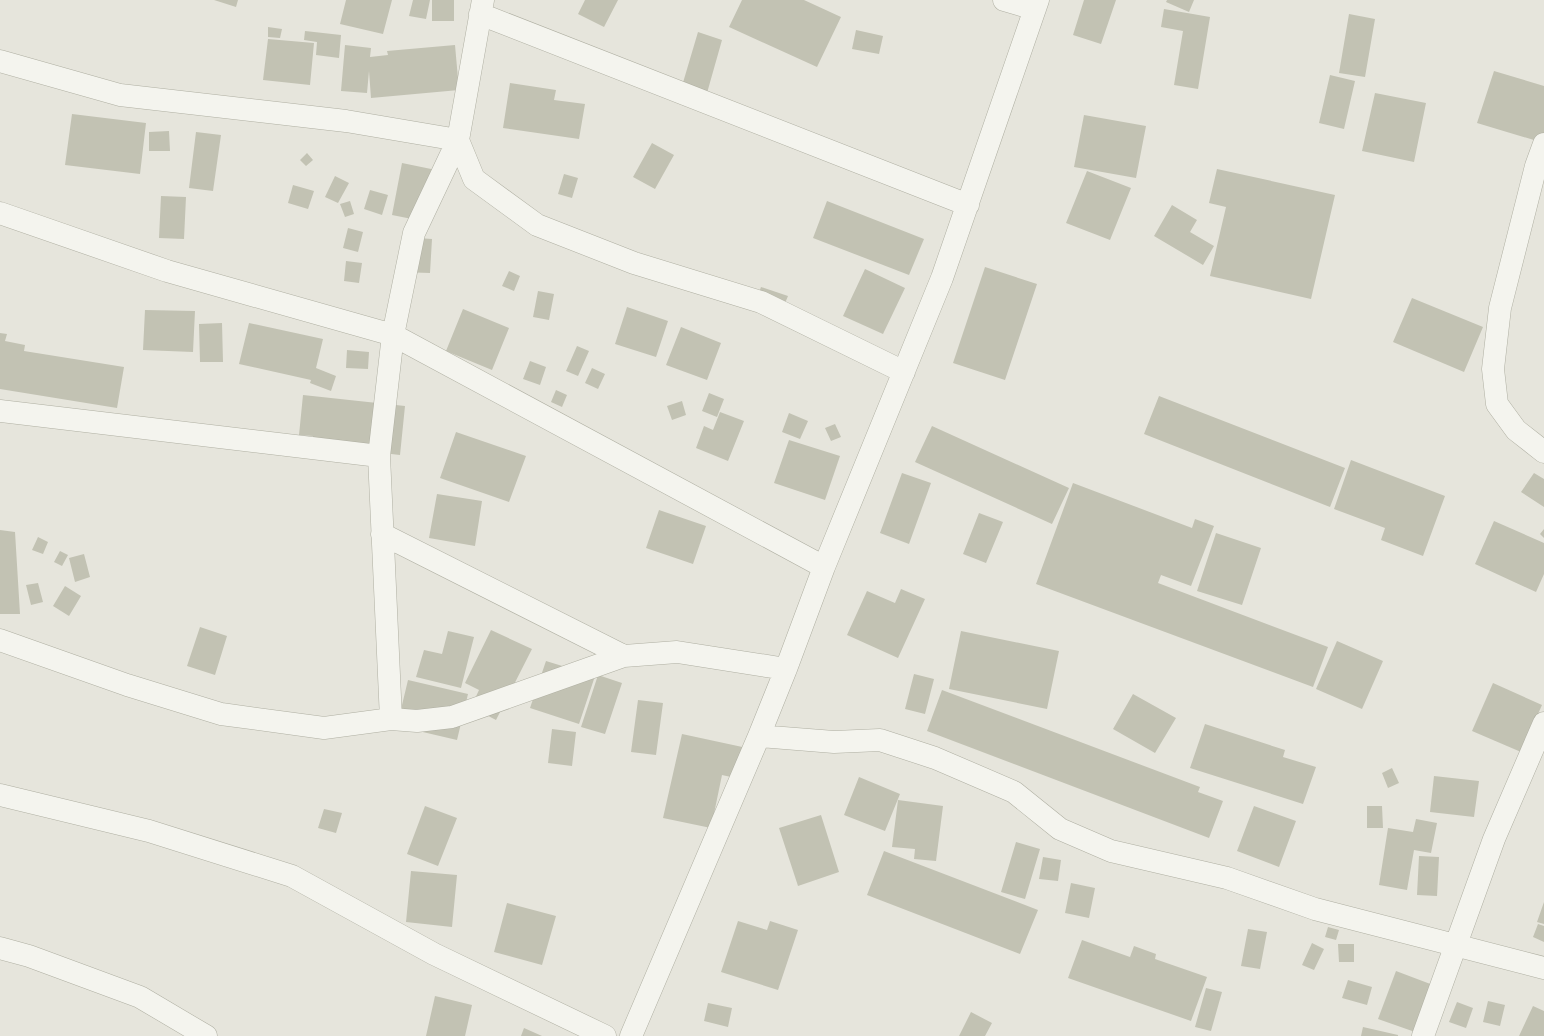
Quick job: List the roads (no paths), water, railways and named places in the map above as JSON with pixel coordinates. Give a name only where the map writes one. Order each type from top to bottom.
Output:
[{"type":"street","points":[[631,1036],[759,736],[824,567],[942,278],[1036,4],[1004,0]]},
{"type":"street","points":[[391,719],[379,456],[393,335],[414,233],[458,140],[481,7],[968,205]]},
{"type":"street","points":[[0,61],[120,95],[346,121],[458,140]]},
{"type":"street","points":[[458,140],[474,179],[537,225],[634,263],[761,302],[904,372]]},
{"type":"street","points":[[1544,144],[1536,166],[1500,308],[1493,369],[1497,404],[1516,430],[1544,452]]},
{"type":"street","points":[[0,214],[167,271],[393,335],[824,567]]},
{"type":"street","points":[[0,410],[379,456]]},
{"type":"street","points":[[382,534],[624,656]]},
{"type":"street","points":[[0,640],[119,682],[222,714],[324,728],[391,719],[417,721],[452,716],[624,656],[677,652],[786,669]]},
{"type":"street","points":[[1423,1036],[1494,838],[1544,723]]},
{"type":"street","points":[[759,736],[834,742],[880,740],[935,758],[1014,792],[1060,829],[1112,851],[1227,878],[1316,909],[1544,968]]},
{"type":"street","points":[[0,795],[149,830],[292,876],[434,954],[605,1036]]},
{"type":"street","points":[[0,948],[29,956],[140,997],[206,1036]]}]
